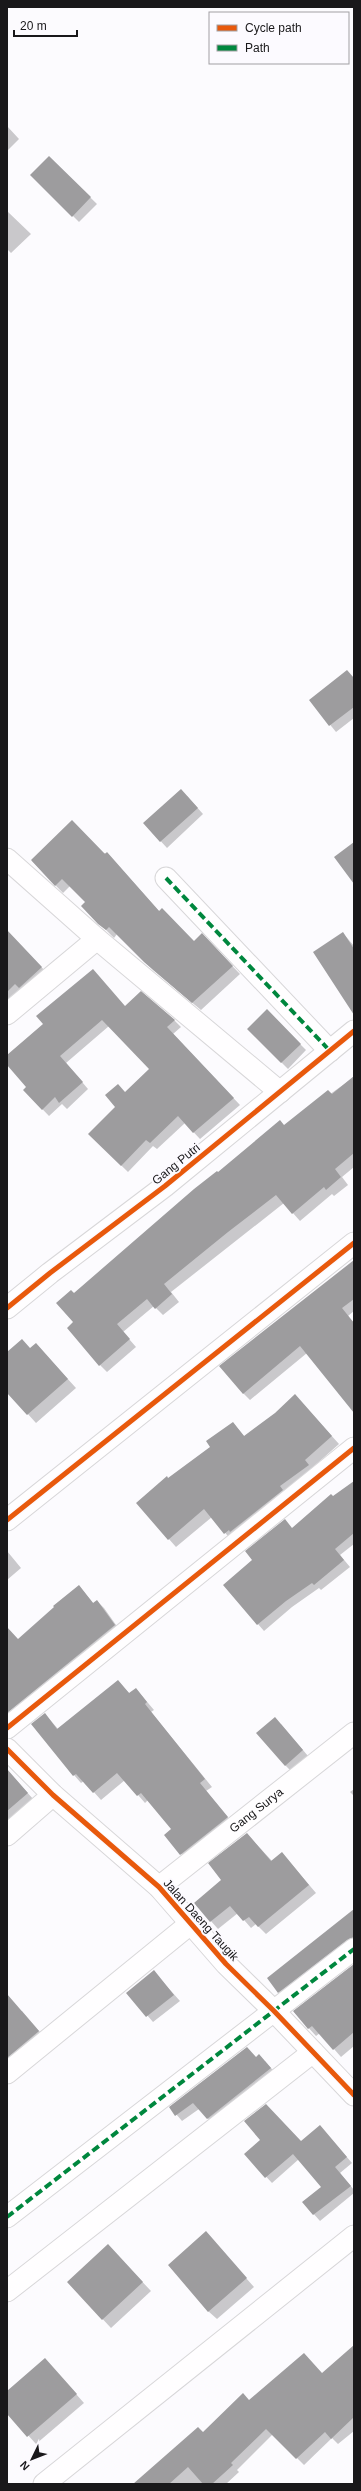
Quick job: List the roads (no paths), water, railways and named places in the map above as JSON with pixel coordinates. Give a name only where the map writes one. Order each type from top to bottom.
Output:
[{"type":"street","points":[[7,859],[97,939],[280,1092]]},
{"type":"street","points":[[166,878],[330,1051]]},
{"type":"street","points":[[7,1014],[97,939]]},
{"type":"street","name":"Gang Putri","points":[[7,1308],[50,1273],[166,1186],[354,1031]]},
{"type":"street","points":[[7,1520],[354,1243]]},
{"type":"street","points":[[7,1728],[354,1448]]},
{"type":"street","name":"Gang Surya","points":[[158,1887],[354,1733]]},
{"type":"street","name":"Jalan Daeng Taugik","points":[[7,1750],[53,1795],[158,1887],[226,1964],[274,2011],[354,2096]]},
{"type":"street","points":[[7,1835],[53,1795]]},
{"type":"street","points":[[7,2073],[190,1924]]},
{"type":"street","points":[[7,2217],[354,1949]]},
{"type":"street","points":[[7,2291],[313,2052]]},
{"type":"street","points":[[44,2484],[354,2236]]}]
